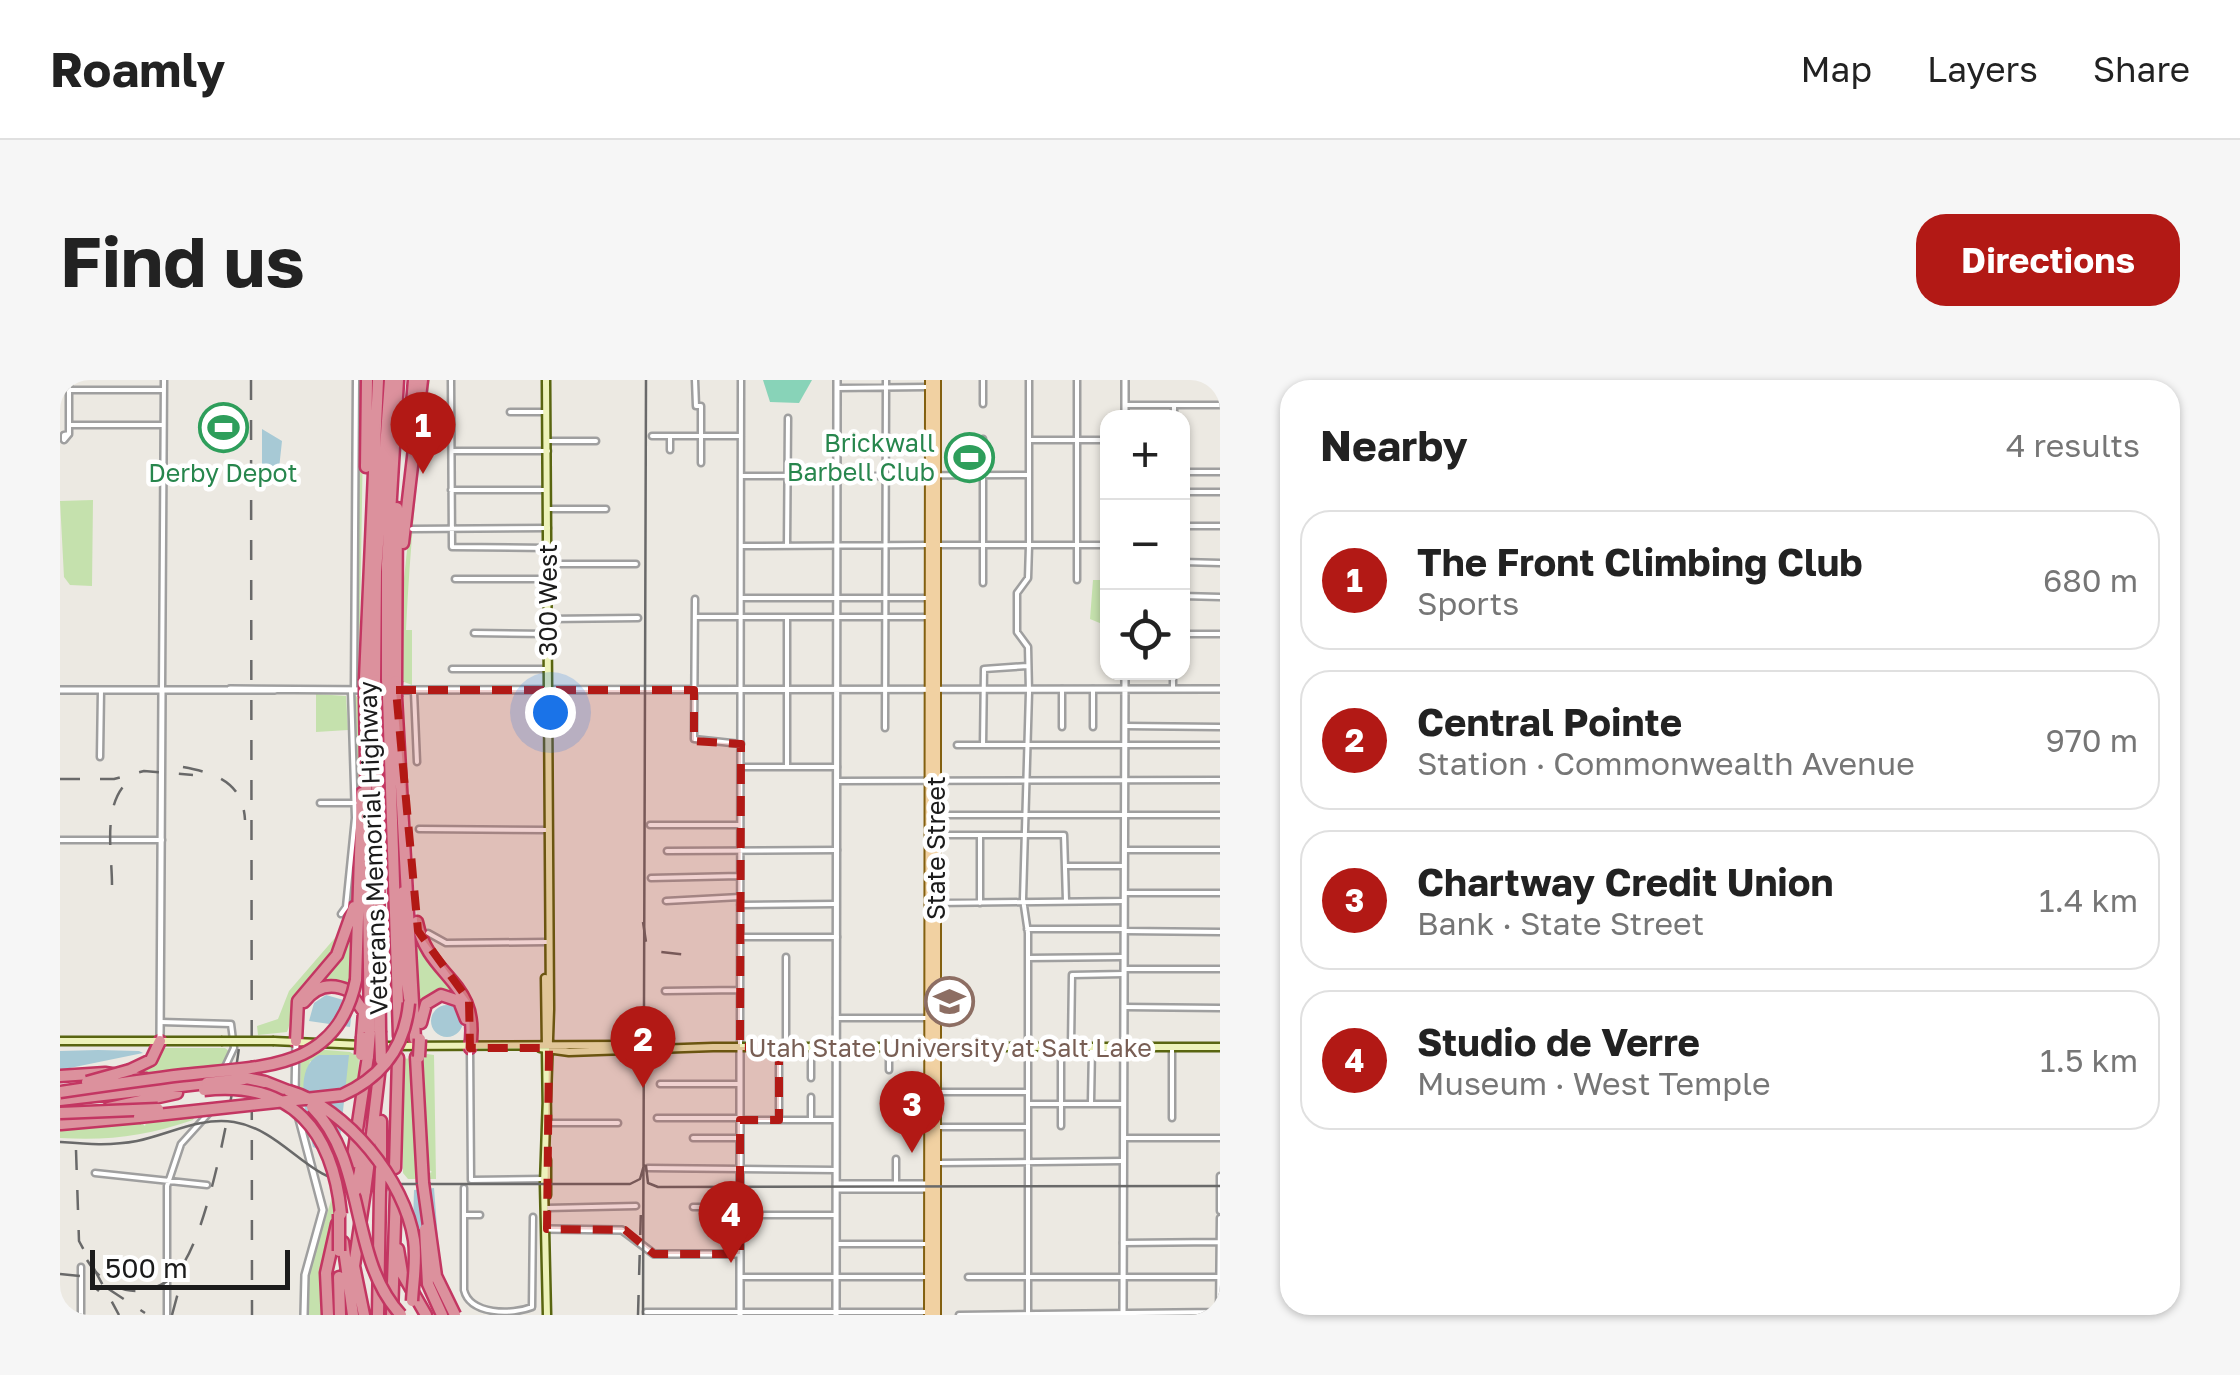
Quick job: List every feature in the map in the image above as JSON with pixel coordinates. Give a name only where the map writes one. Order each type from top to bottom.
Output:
[{"type":"highway","points":[[366,380],[369,528],[381,680]]},
{"type":"highway","points":[[369,528],[378,380]]},
{"type":"highway","name":"Veterans Memorial Highway","points":[[381,680],[376,572],[390,380]]},
{"type":"highway","name":"Veterans Memorial Highway","points":[[378,1315],[380,1060],[371,1034],[372,695],[381,680],[398,380]]},
{"type":"highway","points":[[410,470],[414,380]]},
{"type":"highway","points":[[296,1042],[298,1001],[347,938],[372,695],[381,680],[398,596],[422,380]]},
{"type":"highway","points":[[396,412],[398,596]]},
{"type":"highway","points":[[372,695],[402,781],[418,1039],[416,1086],[425,1268],[442,1315]]},
{"type":"highway","name":"Veterans Memorial Highway","points":[[372,695],[389,782],[398,1036],[392,1315]]},
{"type":"highway","points":[[60,1119],[139,1117],[331,1098],[366,1083],[394,1053],[408,1001],[402,781]]},
{"type":"highway","points":[[389,782],[408,1001]]},
{"type":"highway","points":[[60,1090],[288,1062],[331,1032],[352,999],[356,980],[361,826]]},
{"type":"highway","points":[[408,871],[418,930],[427,949],[469,1001],[473,1015],[470,1048]]},
{"type":"highway","points":[[296,1042],[302,1004],[313,991],[328,986],[343,988],[358,1000],[371,1034],[358,1132],[360,1167]]},
{"type":"highway","points":[[418,1039],[424,1008],[434,997],[448,995],[465,1009],[470,1048]]},
{"type":"highway","points":[[60,1090],[151,1060],[160,1041]]},
{"type":"highway","points":[[340,1315],[342,1251],[360,1167],[366,1058]]},
{"type":"highway","points":[[328,1315],[326,1273],[360,1167],[380,1060]]},
{"type":"highway","points":[[60,1076],[105,1073],[206,1084],[256,1092],[298,1114],[327,1149],[352,1191],[354,1256],[364,1315]]},
{"type":"highway","points":[[60,1103],[206,1084],[265,1082],[290,1091],[341,1123],[393,1185],[414,1236],[412,1301]]},
{"type":"highway","points":[[60,1119],[206,1084]]},
{"type":"highway","points":[[290,1091],[318,1112],[337,1142],[375,1274],[401,1315]]},
{"type":"highway","points":[[60,1103],[177,1093]]},
{"type":"highway","points":[[60,1119],[259,1105]]},
{"type":"highway","points":[[410,1315],[422,1228],[423,1183]]},
{"type":"highway","points":[[423,1183],[436,1276],[455,1315]]},
{"type":"highway","points":[[396,1195],[402,1273],[426,1315]]},
{"type":"highway","points":[[342,1251],[354,1315]]},
{"type":"main road","name":"300 West","points":[[548,380],[548,440]]},
{"type":"main road","name":"300 West","points":[[547,1315],[548,380]]},
{"type":"main road","name":"State Street","points":[[931,1314],[932,382]]},
{"type":"main road","name":"State Street","points":[[933,598],[933,689]]},
{"type":"main road","name":"State Street","points":[[933,780],[933,1163]]},
{"type":"main road","points":[[60,1042],[274,1041],[546,1049],[1220,1047]]},
{"type":"main road","points":[[930,1118],[936,1140]]},
{"type":"main road","name":"300 West","points":[[547,1160],[547,1196]]},
{"type":"main road","name":"State Street","points":[[931,1314],[936,1295],[929,1264],[933,1186]]},
{"type":"street","points":[[68,434],[69,380]]},
{"type":"street","points":[[160,1041],[164,380]]},
{"type":"street","points":[[341,914],[349,884],[355,803],[372,695],[356,380]]},
{"type":"street","points":[[451,380],[452,547],[548,548]]},
{"type":"street","points":[[696,380],[700,464]]},
{"type":"street","points":[[740,1313],[741,380]]},
{"type":"street","points":[[885,728],[886,380]]},
{"type":"street","points":[[983,380],[983,404]]},
{"type":"street","points":[[1028,1314],[1028,647],[1017,632],[1017,592],[1028,578],[1029,380]]},
{"type":"street","points":[[1077,380],[1077,580]]},
{"type":"street","points":[[1125,380],[1125,410]]},
{"type":"street","points":[[836,1313],[837,384],[886,388],[932,382]]},
{"type":"street","points":[[69,390],[163,390]]},
{"type":"street","points":[[1125,404],[1220,404]]},
{"type":"street","points":[[1174,404],[1174,410]]},
{"type":"street","points":[[510,412],[546,412]]},
{"type":"street","points":[[787,546],[788,418]]},
{"type":"street","points":[[69,424],[163,424]]},
{"type":"street","points":[[652,436],[741,436]]},
{"type":"street","points":[[670,436],[670,450]]},
{"type":"street","points":[[983,439],[983,584]]},
{"type":"street","points":[[548,440],[596,441]]},
{"type":"street","points":[[1029,440],[1100,440]]},
{"type":"street","points":[[451,451],[548,452]]},
{"type":"street","points":[[1190,472],[1220,472]]},
{"type":"street","points":[[741,476],[1029,475]]},
{"type":"street","points":[[451,490],[548,490]]},
{"type":"street","points":[[1190,492],[1220,492]]},
{"type":"street","points":[[548,510],[606,509]]},
{"type":"street","points":[[1190,526],[1220,526]]},
{"type":"street","points":[[412,529],[548,528]]},
{"type":"street","points":[[741,546],[1100,544]]},
{"type":"street","points":[[1190,562],[1218,562]]},
{"type":"street","points":[[548,564],[636,564]]},
{"type":"street","points":[[455,580],[548,579]]},
{"type":"street","points":[[1190,596],[1220,597]]},
{"type":"street","points":[[740,598],[933,598]]},
{"type":"street","points":[[695,599],[694,739],[741,744]]},
{"type":"street","points":[[694,618],[930,617]]},
{"type":"street","points":[[548,618],[638,618]]},
{"type":"street","points":[[786,618],[787,767]]},
{"type":"street","points":[[474,634],[548,634]]},
{"type":"street","points":[[1190,634],[1220,634]]},
{"type":"street","points":[[983,746],[985,668],[1028,666]]},
{"type":"street","points":[[452,669],[548,668]]},
{"type":"street","points":[[1123,1314],[1125,680]]},
{"type":"street","points":[[1173,680],[1173,689]]},
{"type":"street","points":[[60,690],[230,689],[372,695],[414,690],[1220,689]]},
{"type":"street","points":[[1062,689],[1062,727]]},
{"type":"street","points":[[1092,727],[1093,689]]},
{"type":"street","points":[[100,756],[101,690]]},
{"type":"street","points":[[414,690],[418,762]]},
{"type":"street","points":[[1125,726],[1220,726]]},
{"type":"street","points":[[957,746],[1220,745]]},
{"type":"street","points":[[741,767],[837,767]]},
{"type":"street","points":[[837,781],[1220,780]]},
{"type":"street","points":[[320,803],[355,803]]},
{"type":"street","points":[[936,815],[1220,815]]},
{"type":"street","points":[[650,824],[740,824]]},
{"type":"street","points":[[419,829],[548,830]]},
{"type":"street","points":[[936,834],[1065,836],[1066,900]]},
{"type":"street","points":[[980,834],[980,903]]},
{"type":"street","points":[[60,840],[162,840]]},
{"type":"street","points":[[667,851],[836,850]]},
{"type":"street","points":[[1124,850],[1220,850]]},
{"type":"street","points":[[1066,866],[1124,866]]},
{"type":"street","points":[[651,878],[740,876]]},
{"type":"street","points":[[933,903],[1220,893]]},
{"type":"street","points":[[666,901],[740,897]]},
{"type":"street","points":[[740,904],[836,904]]},
{"type":"street","points":[[1027,926],[1220,932]]},
{"type":"street","points":[[428,933],[446,943],[547,942]]},
{"type":"street","points":[[740,937],[836,937]]},
{"type":"street","points":[[779,1120],[786,957]]},
{"type":"street","points":[[1028,958],[1124,958]]},
{"type":"street","points":[[1071,1046],[1072,976],[1220,969]]},
{"type":"street","points":[[665,990],[740,990]]},
{"type":"street","points":[[1124,1008],[1220,1008]]},
{"type":"street","points":[[836,1018],[930,1018]]},
{"type":"street","points":[[162,1022],[232,1024],[234,1048],[218,1098],[181,1144],[168,1182],[167,1315]]},
{"type":"street","points":[[296,1042],[296,1103],[323,1210],[305,1274],[304,1315]]},
{"type":"street","points":[[810,1078],[811,1046]]},
{"type":"street","points":[[889,1046],[889,1070]]},
{"type":"street","points":[[1061,1046],[1061,1126]]},
{"type":"street","points":[[1092,1047],[1092,1104]]},
{"type":"street","points":[[1172,1047],[1172,1118]]},
{"type":"street","points":[[470,1048],[470,1180],[544,1179]]},
{"type":"street","points":[[660,1084],[740,1084]]},
{"type":"street","points":[[936,1092],[1028,1092]]},
{"type":"street","points":[[811,1097],[811,1120]]},
{"type":"street","points":[[1028,1104],[1124,1104]]},
{"type":"street","points":[[656,1118],[836,1120]]},
{"type":"street","points":[[902,1118],[930,1118]]},
{"type":"street","points":[[547,1121],[618,1123]]},
{"type":"street","points":[[936,1127],[1028,1127]]},
{"type":"street","points":[[693,1138],[740,1138]]},
{"type":"street","points":[[1124,1138],[1220,1138]]},
{"type":"street","points":[[896,1159],[896,1184]]},
{"type":"street","points":[[933,1163],[1123,1161]]},
{"type":"street","points":[[648,1168],[836,1170]]},
{"type":"street","points":[[95,1173],[206,1185]]},
{"type":"street","points":[[960,1314],[1220,1313],[1220,1176]]},
{"type":"street","points":[[836,1186],[933,1186]]},
{"type":"street","points":[[836,1186],[933,1186]]},
{"type":"street","points":[[464,1188],[467,1300],[485,1313],[528,1311],[534,1299],[533,1217]]},
{"type":"street","points":[[547,1208],[636,1206]]},
{"type":"street","points":[[693,1208],[836,1215]]},
{"type":"street","points":[[464,1215],[480,1215]]},
{"type":"street","points":[[547,1229],[621,1229],[654,1254],[740,1254]]},
{"type":"street","points":[[1123,1242],[1220,1242]]},
{"type":"street","points":[[836,1244],[929,1244]]},
{"type":"street","points":[[534,1260],[547,1260]]},
{"type":"street","points":[[80,1315],[81,1267]]},
{"type":"street","points":[[740,1277],[932,1277]]},
{"type":"street","points":[[968,1277],[1220,1277]]},
{"type":"street","points":[[646,1312],[931,1314]]},
{"type":"highlighted area","points":[[396,690],[694,690],[694,741],[741,744],[740,1047],[779,1047],[779,1120],[740,1120],[740,1254],[654,1254],[625,1230],[547,1229],[549,1048],[470,1048],[469,1001],[418,931]]},
{"type":"green space","points":[[359,380],[364,380],[359,685]]},
{"type":"green space","points":[[425,380],[430,380],[415,503],[406,630],[412,630],[412,685],[399,680],[401,607]]},
{"type":"green space","points":[[763,380],[812,380],[799,403],[770,402]]},
{"type":"green space","points":[[93,500],[92,586],[70,585],[64,577],[60,501]]},
{"type":"green space","points":[[1093,580],[1100,580],[1100,623],[1090,619]]},
{"type":"green space","points":[[316,694],[346,696],[348,730],[316,732]]},
{"type":"green space","points":[[355,695],[359,699],[359,816],[355,879],[351,906],[346,929],[336,949],[296,996],[287,1032],[258,1035],[257,1026],[278,1019],[289,991],[347,924],[342,922],[348,916],[357,819]]},
{"type":"green space","points":[[354,912],[352,986],[308,990],[334,962]]},
{"type":"green space","points":[[414,930],[460,998],[445,992],[419,1009]]},
{"type":"green space","points":[[164,1048],[225,1048],[230,1052],[221,1070],[151,1078],[127,1073],[157,1059]]},
{"type":"green space","points":[[314,1049],[350,1052],[359,1057],[358,1085],[347,1091],[310,1061],[305,1095],[300,1092],[301,1058]]},
{"type":"green space","points":[[434,1055],[436,1179],[428,1179],[427,1174],[432,1172],[427,1168],[422,1058]]},
{"type":"green space","points":[[412,1058],[420,1179],[408,1179],[403,1173],[403,1059]]},
{"type":"green space","points":[[196,1114],[193,1120],[143,1134],[60,1138],[60,1127],[139,1120],[145,1126],[147,1119]]},
{"type":"green space","points":[[335,1188],[337,1215],[325,1315],[307,1315],[308,1274]]},
{"type":"water","points":[[262,429],[282,441],[278,478],[265,479],[262,474]]},
{"type":"water","points":[[326,995],[347,1001],[352,1011],[350,1027],[309,1021],[314,1003]]},
{"type":"water","points":[[447,1005],[459,1009],[463,1021],[459,1033],[447,1037],[435,1033],[431,1021],[435,1009]]},
{"type":"water","points":[[60,1051],[143,1053],[60,1070]]},
{"type":"water","points":[[319,1055],[349,1055],[340,1139],[336,1149],[322,1151],[313,1147],[303,1084],[310,1062]]},
{"type":"water","points":[[434,1188],[442,1291],[434,1309],[412,1259],[414,1190]]},
{"type":"tram line","points":[[643,1315],[646,380]]},
{"type":"tram line","points":[[60,1142],[127,1143],[197,1124],[234,1122],[267,1134],[323,1174],[355,1184],[630,1184],[640,1179],[644,1165]]},
{"type":"tram line","points":[[646,1166],[648,1183],[658,1187],[1220,1186]]},
{"type":"railway","points":[[251,380],[252,1315]]},
{"type":"railway","points":[[183,767],[216,776],[233,788],[245,820]]},
{"type":"railway","points":[[60,779],[114,779],[144,771],[193,775]]},
{"type":"railway","points":[[112,885],[113,809],[125,784],[137,775]]},
{"type":"railway","points":[[643,922],[646,942],[653,951],[688,955]]},
{"type":"railway","points":[[87,1260],[108,1282],[129,1290],[155,1287],[178,1271],[200,1227],[210,1195],[240,1040]]},
{"type":"railway","points":[[76,1150],[79,1241],[119,1315]]},
{"type":"railway","points":[[638,1315],[641,1208]]},
{"type":"railway","points":[[172,1315],[185,1267]]},
{"type":"railway","points":[[60,1274],[80,1276],[99,1291]]},
{"type":"railway","points":[[107,1288],[145,1313]]},
{"type":"place","name":"Derby Depot","points":[[223,427]]},
{"type":"place","name":"Brickwall Barbell Club","points":[[970,457]]},
{"type":"place","name":"The Front Climbing Club","points":[[423,474]]},
{"type":"place","name":"Utah State University at Salt Lake","points":[[950,1002]]},
{"type":"place","name":"Central Pointe","points":[[643,1088]]},
{"type":"place","name":"Chartway Credit Union","points":[[912,1153]]},
{"type":"place","name":"Studio de Verre","points":[[731,1263]]}]
